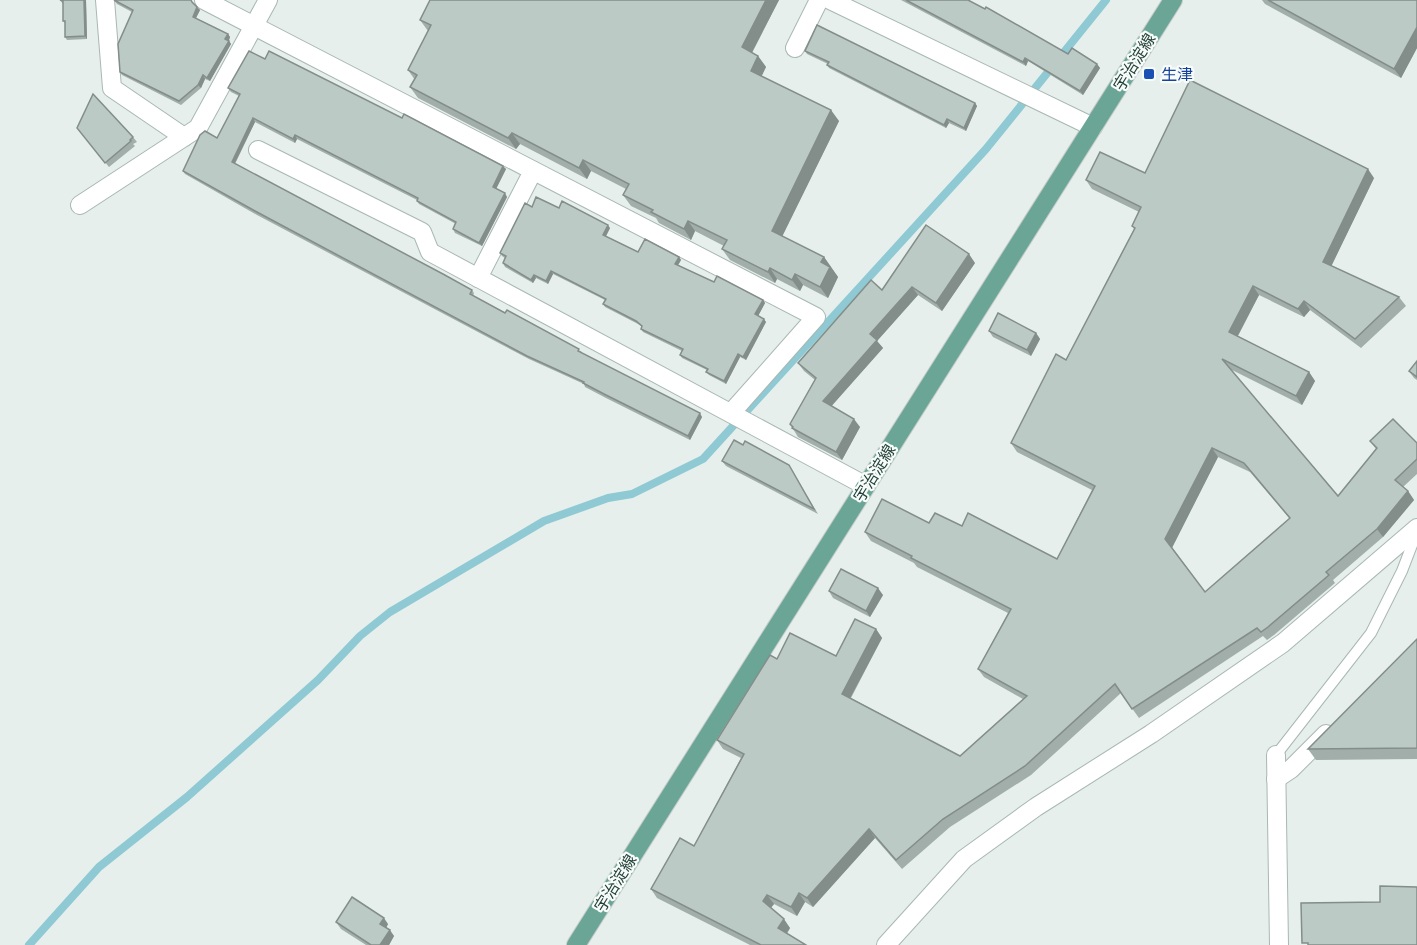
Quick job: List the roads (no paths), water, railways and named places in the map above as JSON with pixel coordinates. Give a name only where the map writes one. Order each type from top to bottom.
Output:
[{"type":"main road","name":"宇治淀線","points":[[576,945],[1173,0]]},
{"type":"street","points":[[105,0],[112,88],[184,137]]},
{"type":"street","points":[[204,0],[816,317],[731,413]]},
{"type":"street","points":[[80,205],[198,128],[268,0]]},
{"type":"street","points":[[795,48],[819,0]]},
{"type":"street","points":[[830,0],[1093,127]]},
{"type":"street","points":[[258,150],[422,232],[430,252],[866,486]]},
{"type":"street","points":[[478,278],[533,171]]},
{"type":"street","points":[[885,945],[964,859],[1036,807],[1151,734],[1283,643],[1417,530]]},
{"type":"street","points":[[1276,779],[1291,769],[1334,725]]},
{"type":"street","points":[[1276,755],[1279,945]]},
{"type":"lane","points":[[1276,755],[1371,633],[1402,571],[1417,530]]},
{"type":"waterway","points":[[29,945],[99,867],[187,797],[318,680],[360,636],[390,612],[544,521],[608,498],[632,494],[703,459],[986,149],[1106,0]]},
{"type":"place","name":"生津","points":[[1149,74]]}]
